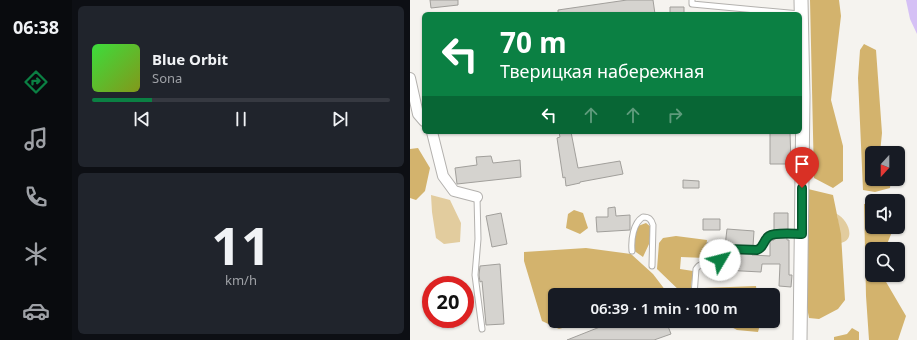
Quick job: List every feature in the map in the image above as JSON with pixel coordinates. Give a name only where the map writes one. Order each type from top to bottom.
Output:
[{"type":"street","points":[[800,12],[801,0]]},
{"type":"street","points":[[800,340],[802,234],[802,69]]},
{"type":"street","points":[[410,78],[418,114],[422,119]]},
{"type":"street","points":[[432,134],[443,176],[454,191],[477,197]]},
{"type":"lane","points":[[692,0],[692,4],[778,12]]},
{"type":"lane","points":[[477,197],[478,238],[475,275],[482,329]]},
{"type":"lane","points":[[632,251],[631,241],[640,218],[643,216],[648,217],[653,225],[652,266]]},
{"type":"lane","points":[[695,288],[696,269],[698,266],[701,264],[715,263],[720,260],[724,250],[757,250],[760,249],[769,236],[774,234],[802,234]]},
{"type":"shaded area","points":[[810,0],[839,0],[841,16],[831,100],[843,146],[843,181],[833,188],[814,178]]},
{"type":"shaded area","points":[[906,0],[917,0],[917,34],[910,19]]},
{"type":"shaded area","points":[[864,44],[876,50],[882,133],[881,146],[865,146],[865,186],[890,186],[890,188],[875,192],[863,190],[858,78],[860,50]]},
{"type":"shaded area","points":[[418,148],[430,168],[425,191],[416,200],[410,198],[410,149]]},
{"type":"shaded area","points":[[808,189],[833,195],[841,234],[845,300],[838,309],[819,319],[809,318],[806,302]]},
{"type":"shaded area","points":[[431,195],[450,200],[461,223],[460,242],[444,244],[436,238]]},
{"type":"shaded area","points":[[864,204],[865,234],[891,234],[888,242],[865,242],[865,250]]},
{"type":"shaded area","points":[[574,210],[583,213],[588,228],[580,234],[566,228],[568,214]]},
{"type":"shaded area","points":[[837,214],[844,220],[849,229],[849,237],[846,241],[841,243]]},
{"type":"shaded area","points":[[646,223],[651,227],[649,244],[643,257],[633,250],[633,239],[638,226]]},
{"type":"shaded area","points":[[676,236],[707,240],[705,258],[681,257],[680,269],[693,271],[691,288],[677,288],[657,269],[659,243],[663,238]]},
{"type":"shaded area","points":[[586,248],[631,254],[653,274],[664,288],[548,288],[548,324],[542,321],[524,261],[524,252]]},
{"type":"shaded area","points":[[866,282],[886,282],[906,316],[898,340],[869,340]]},
{"type":"shaded area","points":[[756,286],[756,288],[704,288]]},
{"type":"shaded area","points":[[733,328],[759,328],[758,332],[737,330]]},
{"type":"shaded area","points":[[852,328],[859,332],[859,340],[834,340],[834,337],[847,334]]},
{"type":"building","points":[[430,0],[458,0],[458,5],[431,8]]},
{"type":"building","points":[[627,0],[653,0],[655,12],[558,12],[558,10]]},
{"type":"building","points":[[670,7],[684,7],[684,12],[670,12]]},
{"type":"building","points":[[559,134],[571,134],[578,168],[620,161],[623,174],[566,186],[565,177],[563,178],[557,138],[560,137]]},
{"type":"building","points":[[770,134],[790,134],[791,164],[770,164]]},
{"type":"building","points":[[491,156],[493,163],[520,160],[521,177],[457,184],[455,168],[477,165],[476,157]]},
{"type":"building","points":[[683,180],[699,181],[699,188],[683,188]]},
{"type":"building","points":[[615,207],[616,216],[630,215],[630,230],[597,232],[596,217],[608,217],[608,208]]},
{"type":"building","points":[[501,213],[507,244],[492,247],[486,216]]},
{"type":"building","points":[[774,213],[788,213],[788,230],[774,230]]},
{"type":"building","points":[[703,219],[720,219],[720,230],[703,230]]},
{"type":"building","points":[[727,229],[754,231],[753,246],[725,246]]},
{"type":"building","points":[[774,238],[787,238],[787,240],[789,240],[789,275],[792,275],[791,287],[779,286],[780,264],[762,264],[761,272],[723,270],[724,260],[729,253],[770,256],[770,241],[774,240]]},
{"type":"building","points":[[707,243],[725,246],[717,256],[705,254]]},
{"type":"building","points":[[500,264],[504,324],[486,325],[482,281],[480,282],[479,275],[480,266]]},
{"type":"building","points":[[597,328],[669,328],[671,334],[654,340],[567,340]]},
{"type":"route","points":[[720,260],[724,250],[760,249],[764,245],[765,240],[774,234],[802,234],[802,188]]}]
